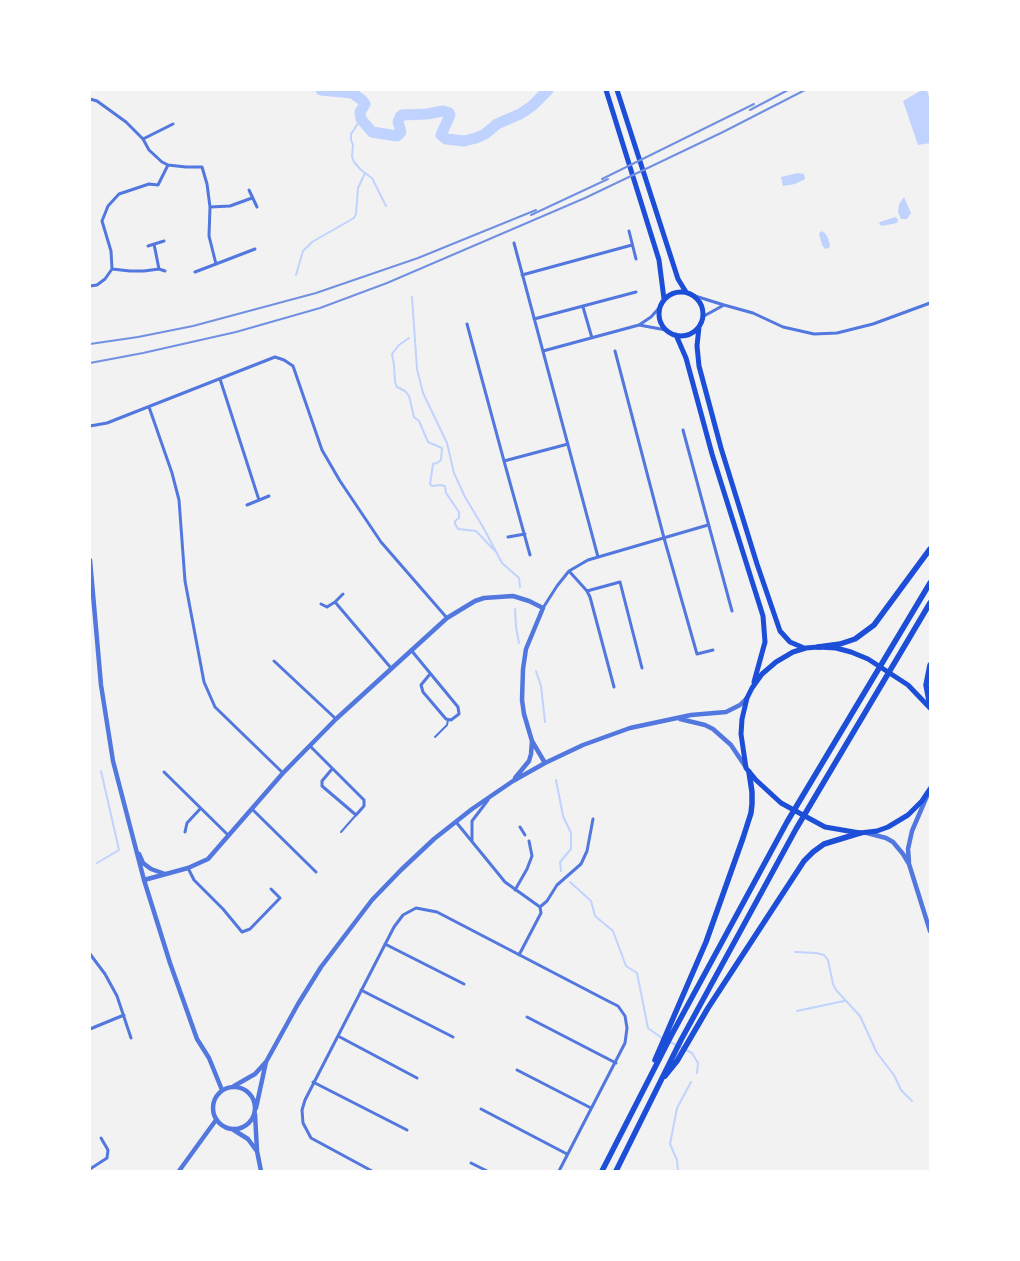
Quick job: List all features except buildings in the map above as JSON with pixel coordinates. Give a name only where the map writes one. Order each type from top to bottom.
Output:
[{"type":"highway","points":[[818,647],[840,644],[855,638],[874,624],[930,549]]},
{"type":"highway","points":[[669,1034],[787,822],[930,583]]},
{"type":"highway","points":[[674,1059],[681,1040],[796,829],[930,603]]},
{"type":"highway","points":[[930,666],[926,685],[930,707]]},
{"type":"highway","points":[[602,1171],[661,1052],[712,924],[751,813],[752,792],[747,770]]},
{"type":"highway","points":[[616,1171],[657,1086],[674,1059],[687,1043],[804,861],[812,852],[824,844],[860,834]]},
{"type":"main road","points":[[606,90],[658,260],[664,299]]},
{"type":"main road","points":[[617,90],[678,279],[686,292]]},
{"type":"main road","points":[[752,688],[764,650],[765,631],[763,616],[712,454],[686,358],[676,336],[666,330],[659,319],[659,308],[664,299],[678,291],[695,296],[702,305],[704,316],[699,327],[697,346],[699,366],[721,448],[780,631],[790,642],[806,648]]},
{"type":"main road","points":[[676,336],[688,335],[699,327]]},
{"type":"main road","points":[[930,707],[912,688],[868,659],[844,650],[818,647],[806,648],[793,652],[776,662],[762,674],[747,698],[741,734],[747,770],[772,796],[781,804],[816,823],[836,830],[860,834],[888,827],[908,815],[922,801],[930,789]]},
{"type":"street","points":[[90,99],[97,101],[117,114],[143,139],[149,150],[162,162],[168,165],[202,167],[210,207],[209,236],[216,264]]},
{"type":"street","points":[[143,139],[174,124]]},
{"type":"street","points":[[90,286],[97,285],[105,279],[112,269],[111,251],[102,221],[108,206],[119,194],[149,184],[158,185],[168,165]]},
{"type":"street","points":[[249,190],[257,207]]},
{"type":"street","points":[[210,207],[230,206],[252,198]]},
{"type":"street","points":[[629,231],[636,259]]},
{"type":"street","points":[[148,246],[164,241]]},
{"type":"street","points":[[514,243],[598,557]]},
{"type":"street","points":[[154,244],[159,269]]},
{"type":"street","points":[[522,275],[632,245]]},
{"type":"street","points":[[196,272],[255,249]]},
{"type":"street","points":[[112,269],[144,272],[159,269],[166,270]]},
{"type":"street","points":[[534,319],[636,292]]},
{"type":"street","points":[[695,296],[753,313],[783,328],[814,334],[837,333],[873,324],[930,303]]},
{"type":"street","points":[[704,316],[724,305]]},
{"type":"street","points":[[582,307],[592,338]]},
{"type":"street","points":[[543,351],[639,325],[651,317],[659,308]]},
{"type":"street","points":[[467,324],[530,556]]},
{"type":"street","points":[[639,325],[666,330]]},
{"type":"street","points":[[615,351],[664,538],[697,654],[713,650]]},
{"type":"street","points":[[90,426],[107,423],[275,357],[284,360],[292,366],[322,450],[340,481],[380,542],[447,618]]},
{"type":"street","points":[[220,379],[259,500]]},
{"type":"street","points":[[149,407],[172,473],[179,502],[185,581],[204,682],[215,707],[283,773]]},
{"type":"street","points":[[683,430],[732,611]]},
{"type":"street","points":[[504,462],[568,444]]},
{"type":"street","points":[[247,505],[269,496]]},
{"type":"street","points":[[545,763],[532,741],[524,714],[522,700],[523,669],[526,649],[543,608],[557,586],[570,572],[588,560],[708,525]]},
{"type":"street","points":[[508,537],[525,534]]},
{"type":"street","points":[[90,560],[103,701],[113,761],[144,880],[170,963],[197,1039],[209,1058],[222,1090]]},
{"type":"street","points":[[570,572],[587,591],[614,687]]},
{"type":"street","points":[[587,591],[620,582],[642,668]]},
{"type":"street","points":[[321,604],[327,607],[343,594]]},
{"type":"street","points":[[144,880],[188,868],[208,859],[283,773],[336,719],[447,618],[475,601],[493,596],[513,596],[543,608]]},
{"type":"street","points":[[335,602],[391,668]]},
{"type":"street","points":[[411,650],[458,707],[459,714],[452,720],[448,720],[423,692],[422,685],[430,674]]},
{"type":"street","points":[[274,661],[336,719]]},
{"type":"street","points":[[232,1129],[245,1126],[251,1120],[266,1062],[322,967],[372,900],[401,870],[456,822],[512,781],[583,745],[630,728],[691,715],[726,712],[740,705],[747,698]]},
{"type":"street","points":[[679,718],[714,729],[731,745],[747,770]]},
{"type":"street","points":[[512,781],[529,760],[532,741]]},
{"type":"street","points":[[310,746],[364,800],[364,806],[356,815],[322,786],[322,781],[332,769]]},
{"type":"street","points":[[164,772],[229,836]]},
{"type":"street","points":[[909,866],[908,849],[912,831],[930,789]]},
{"type":"street","points":[[472,841],[472,820],[491,795]]},
{"type":"street","points":[[185,832],[187,823],[200,809]]},
{"type":"street","points":[[252,809],[316,872]]},
{"type":"street","points":[[540,907],[547,901],[557,885],[581,864],[587,851],[593,819]]},
{"type":"street","points":[[456,822],[505,882],[540,907],[541,913],[519,955]]},
{"type":"street","points":[[520,827],[525,835]]},
{"type":"street","points":[[867,833],[886,838],[899,847],[909,866],[930,931]]},
{"type":"street","points":[[515,890],[532,856],[529,841]]},
{"type":"street","points":[[134,844],[143,862],[151,869],[167,874]]},
{"type":"street","points":[[188,868],[194,880],[223,909],[242,932],[250,929],[280,898],[270,889]]},
{"type":"street","points":[[372,1171],[311,1138],[303,1123],[302,1110],[304,1100],[394,927],[403,915],[416,908],[437,912],[618,1006],[625,1016],[627,1028],[625,1043],[558,1171]]},
{"type":"street","points":[[385,944],[464,984]]},
{"type":"street","points":[[90,954],[105,974],[117,996],[131,1038]]},
{"type":"street","points":[[361,990],[453,1037]]},
{"type":"street","points":[[90,1029],[124,1015]]},
{"type":"street","points":[[527,1017],[616,1063]]},
{"type":"street","points":[[338,1036],[418,1078]]},
{"type":"street","points":[[257,1151],[248,1139],[232,1129],[222,1126],[216,1120],[213,1105],[216,1097],[222,1090],[234,1086],[255,1074],[266,1062]]},
{"type":"street","points":[[517,1070],[592,1108]]},
{"type":"street","points":[[314,1082],[407,1130]]},
{"type":"street","points":[[234,1086],[248,1091],[254,1099],[257,1151],[261,1171]]},
{"type":"street","points":[[481,1109],[567,1154]]},
{"type":"street","points":[[179,1171],[216,1120]]},
{"type":"street","points":[[90,1169],[107,1158],[108,1150],[101,1138]]},
{"type":"street","points":[[471,1162],[487,1171]]},
{"type":"lane","points":[[435,738],[447,725],[448,720]]},
{"type":"lane","points":[[341,832],[356,815]]},
{"type":"water","points":[[922,90],[927,90],[930,100],[930,143],[918,145],[903,101]]},
{"type":"water","points":[[798,173],[804,174],[805,179],[795,184],[783,186],[781,177]]},
{"type":"water","points":[[904,197],[911,213],[907,219],[901,219],[898,212],[899,204]]},
{"type":"water","points":[[895,217],[898,219],[897,223],[882,226],[879,224],[880,222]]},
{"type":"water","points":[[821,231],[828,238],[829,248],[825,249],[822,245],[819,234]]},
{"type":"waterway","points":[[321,90],[352,93],[362,100],[365,104],[360,112],[361,119],[372,132],[397,136],[401,132],[398,122],[402,115],[443,111],[450,115],[441,135],[446,139],[464,141],[485,134],[497,124],[520,114],[532,106],[548,90]]},
{"type":"waterway","points":[[361,119],[351,134],[353,145],[352,157],[361,170],[372,178],[386,206]]},
{"type":"waterway","points":[[296,275],[303,251],[312,242],[354,218],[358,188],[365,173]]},
{"type":"waterway","points":[[412,297],[417,369],[423,393],[447,443],[454,473],[465,497],[502,563],[519,578],[520,587]]},
{"type":"waterway","points":[[409,338],[399,345],[392,354],[395,382],[397,387],[405,391],[409,396],[414,417],[419,421],[428,442],[442,448],[441,460],[433,464],[430,484],[432,486],[445,486],[446,493],[459,512],[459,518],[455,521],[458,529],[476,531],[495,551]]},
{"type":"waterway","points":[[515,609],[519,643]]},
{"type":"waterway","points":[[536,671],[541,686],[545,722]]},
{"type":"waterway","points":[[97,863],[119,850],[101,771]]},
{"type":"waterway","points":[[556,780],[563,816],[571,833],[571,849],[560,862],[561,871]]},
{"type":"waterway","points":[[570,882],[591,901],[595,916],[613,931],[626,966],[637,973],[648,1028],[663,1039]]},
{"type":"waterway","points":[[795,952],[816,953],[824,955],[828,960],[836,990],[860,1016],[877,1053],[894,1075],[901,1090],[912,1101]]},
{"type":"waterway","points":[[797,1011],[844,1001]]},
{"type":"waterway","points":[[670,1042],[692,1053],[698,1063],[697,1073]]},
{"type":"waterway","points":[[678,1171],[677,1160],[670,1144],[677,1108],[691,1082]]},
{"type":"railway","points":[[750,110],[788,90]]},
{"type":"railway","points":[[90,363],[236,332],[320,308],[387,283],[585,198],[723,132],[805,90]]},
{"type":"railway","points":[[602,179],[754,104]]},
{"type":"railway","points":[[531,215],[608,179]]},
{"type":"railway","points":[[90,344],[193,326],[316,293],[418,258],[536,210]]}]
